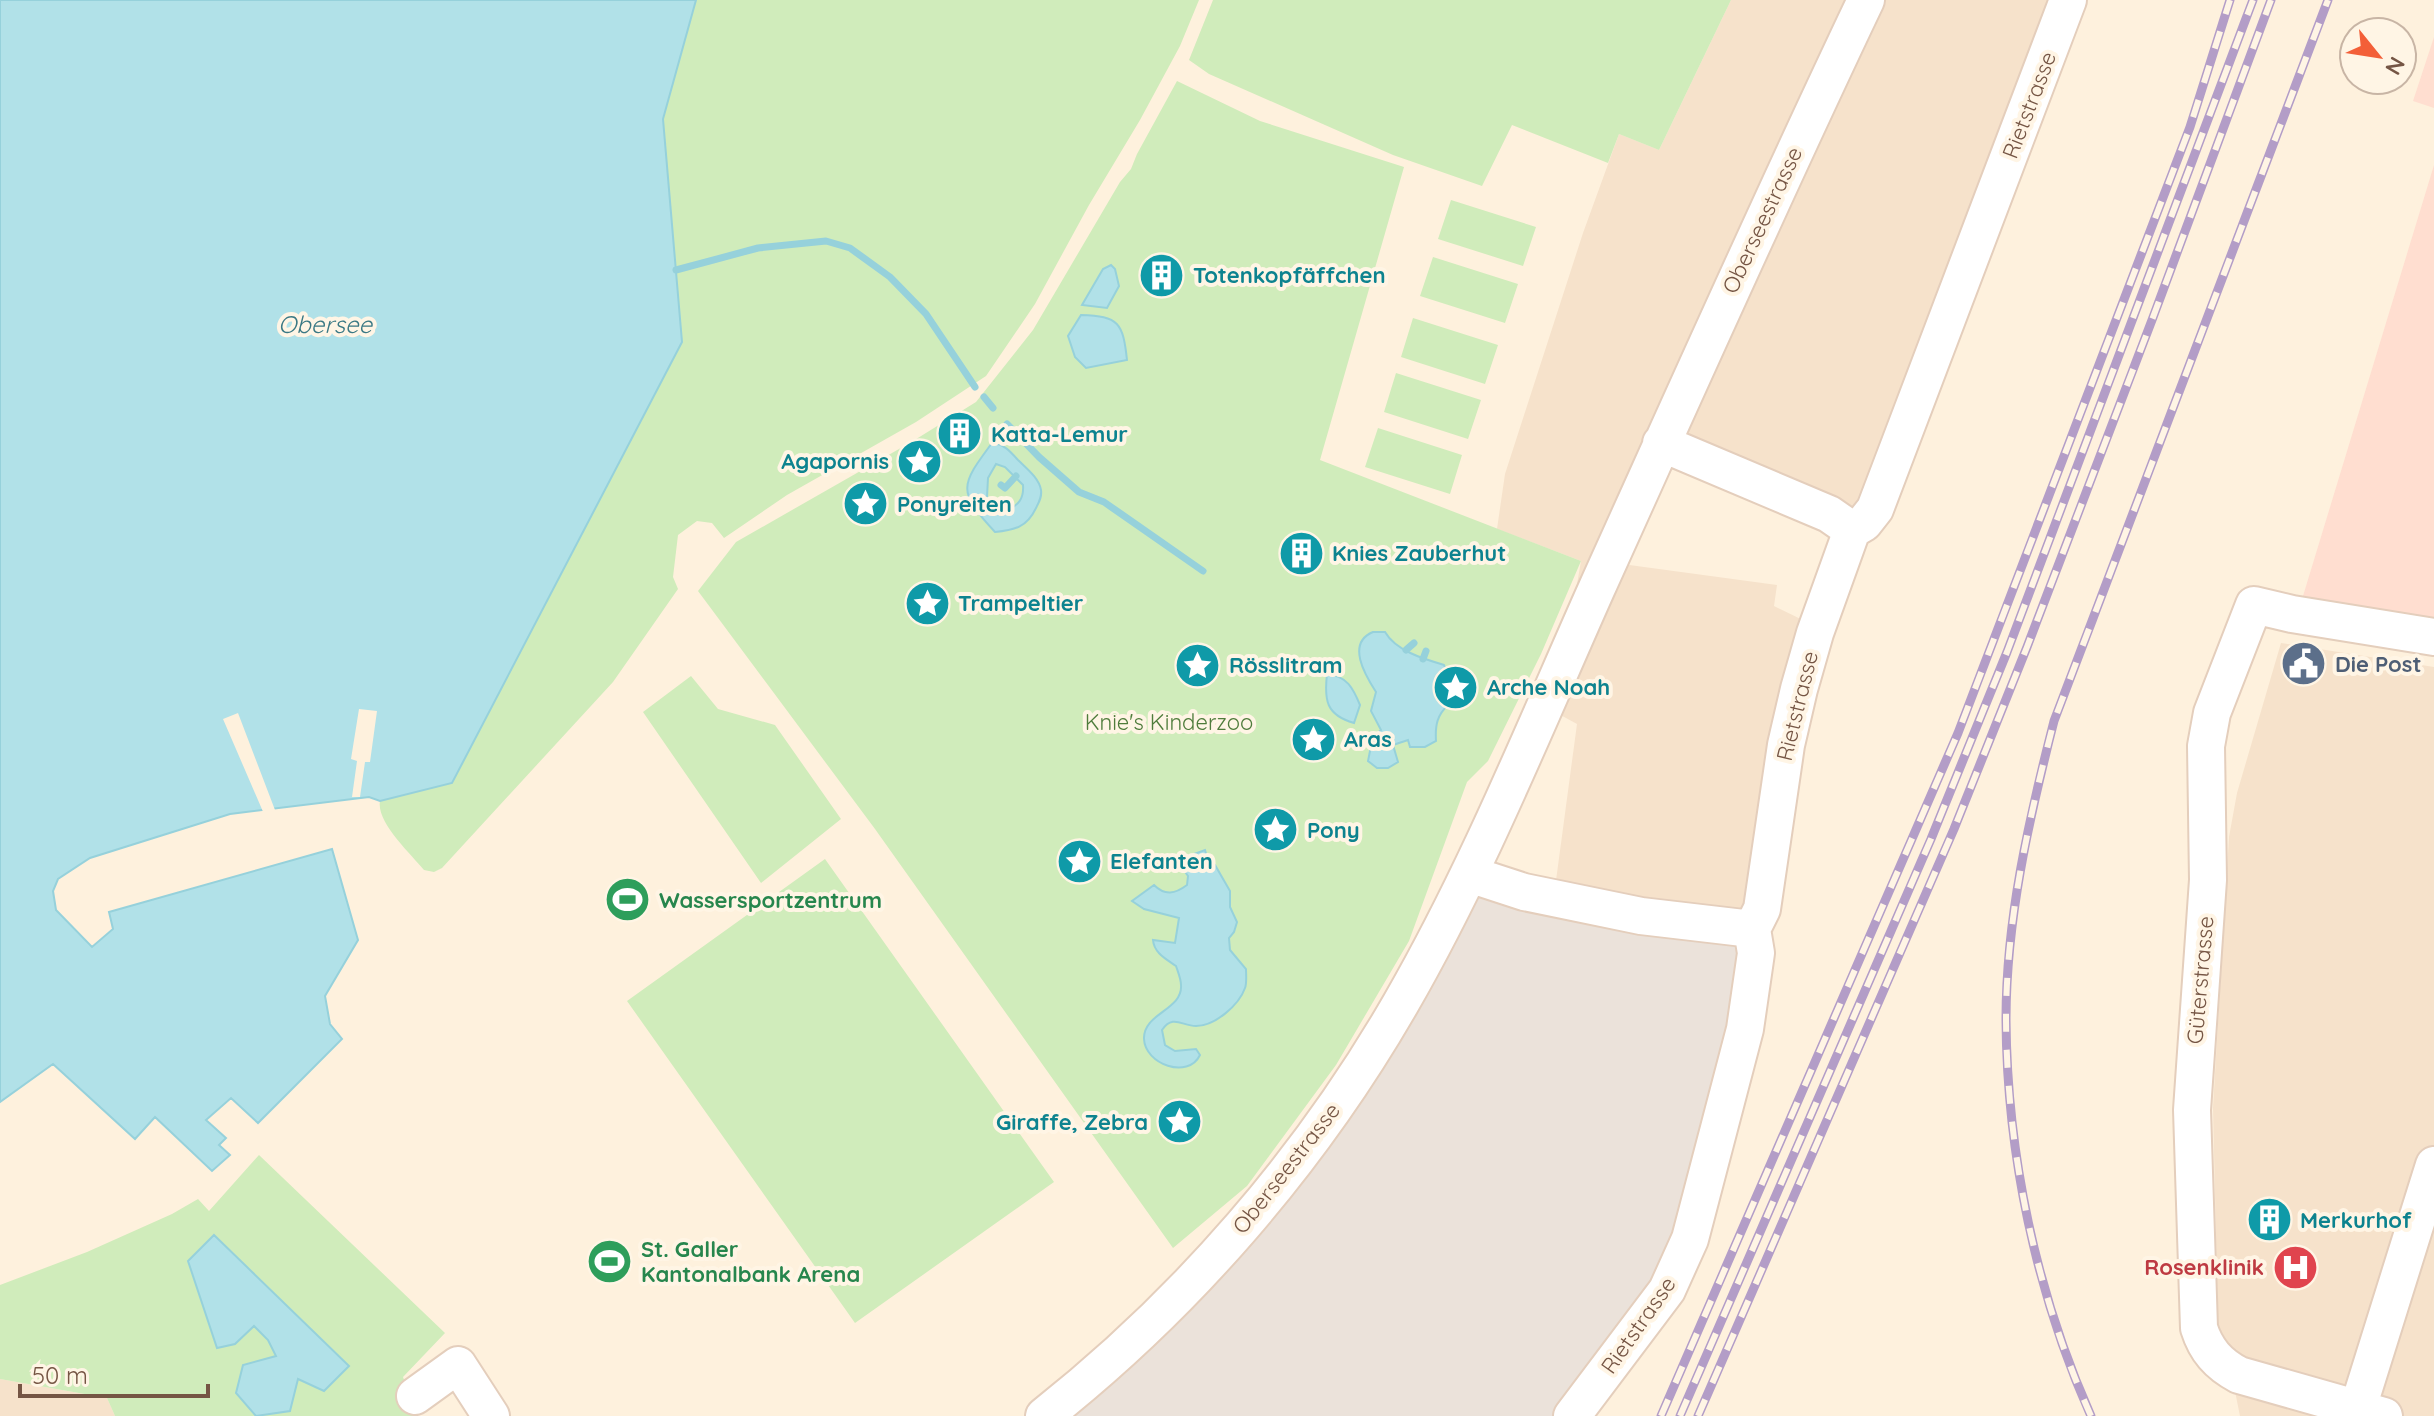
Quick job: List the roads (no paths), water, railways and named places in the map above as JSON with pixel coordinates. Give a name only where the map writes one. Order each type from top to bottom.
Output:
[{"type":"street","name":"Oberseestrasse","points":[[1044,1416],[1149,1325],[1198,1275],[1268,1194],[1355,1079],[1402,1001],[1469,874],[1740,267],[1866,0]]},
{"type":"street","name":"Rietstrasse","points":[[1572,1416],[1667,1290],[1690,1239],[1745,1029],[1756,953],[1752,929],[1762,909],[1784,758],[1815,633],[1852,530],[1864,523],[1875,509],[2068,0]]},
{"type":"street","points":[[1661,443],[1829,514],[1852,530]]},
{"type":"street","name":"Güterstrasse","points":[[2371,1412],[2239,1375],[2215,1358],[2199,1328],[2192,1138],[2195,1050],[2208,880],[2205,758],[2212,713],[2254,605],[2274,611],[2434,637]]},
{"type":"street","points":[[1469,874],[1524,892],[1641,916],[1752,929]]},
{"type":"street","points":[[2371,1412],[2434,1165]]},
{"type":"street","points":[[415,1396],[458,1365],[491,1416]]},
{"type":"water","name":"Obersee","points":[[0,0],[696,0],[663,119],[682,342],[452,783],[380,801],[369,797],[230,814],[90,858],[58,879],[53,891],[56,910],[92,947],[113,929],[109,912],[332,849],[358,940],[325,996],[330,1024],[342,1039],[258,1123],[231,1098],[206,1120],[226,1138],[219,1145],[230,1155],[212,1171],[155,1117],[135,1139],[53,1064],[0,1102]]},
{"type":"water","points":[[1111,265],[1119,286],[1107,308],[1082,305],[1103,269]]},
{"type":"water","points":[[1081,315],[1104,317],[1117,324],[1127,360],[1086,368],[1075,357],[1068,336]]},
{"type":"water","points":[[992,443],[1009,451],[1032,474],[1038,481],[1041,493],[1029,519],[1020,526],[995,532],[974,507],[967,488],[974,469]],"holes":[[[996,464],[1005,467],[1023,485],[1020,501],[1007,511],[987,497],[988,478]]]},
{"type":"water","points":[[1373,632],[1385,632],[1403,649],[1444,665],[1447,674],[1449,704],[1438,721],[1436,741],[1425,747],[1410,747],[1408,740],[1393,745],[1398,762],[1388,768],[1377,768],[1368,761],[1371,746],[1367,742],[1381,730],[1371,711],[1376,692],[1363,668],[1359,651],[1365,637]]},
{"type":"water","points":[[1327,674],[1344,680],[1355,693],[1360,705],[1354,723],[1332,711],[1326,692]]},
{"type":"water","points":[[1205,850],[1209,864],[1215,865],[1230,891],[1230,907],[1237,922],[1229,938],[1230,950],[1246,969],[1246,984],[1237,1001],[1211,1022],[1196,1026],[1174,1022],[1166,1025],[1162,1030],[1165,1045],[1175,1051],[1196,1049],[1200,1055],[1194,1063],[1177,1068],[1151,1056],[1144,1039],[1150,1023],[1180,993],[1181,983],[1176,966],[1158,952],[1153,940],[1175,943],[1179,918],[1144,909],[1132,901],[1154,885],[1170,892],[1187,885],[1188,876],[1179,863]]},
{"type":"water","points":[[214,1235],[349,1366],[324,1391],[298,1379],[290,1411],[256,1416],[236,1393],[243,1365],[276,1356],[268,1340],[254,1326],[235,1344],[217,1348],[188,1261]]},
{"type":"waterway","points":[[676,270],[758,248],[826,241],[850,248],[890,277],[926,314],[975,387]]},
{"type":"waterway","points":[[984,397],[993,408]]},
{"type":"waterway","points":[[1007,424],[1079,492],[1104,502],[1203,571]]},
{"type":"waterway","points":[[1001,485],[1005,488],[1016,476]]},
{"type":"waterway","points":[[1406,650],[1414,643]]},
{"type":"waterway","points":[[1423,659],[1426,651]]},
{"type":"railway","points":[[1661,1416],[1958,733],[2190,127],[2230,0]]},
{"type":"railway","points":[[1680,1416],[1931,839],[2007,652],[2253,0]]},
{"type":"railway","points":[[1698,1416],[1954,829],[2027,647],[2271,0]]},
{"type":"railway","points":[[2091,1416],[2040,1272],[2028,1222],[2012,1121],[2007,982],[2021,869],[2054,721],[2328,0]]},
{"type":"place","name":"Totenkopfäffchen","points":[[1162,275]]},
{"type":"place","name":"Katta-Lemur","points":[[960,434]]},
{"type":"place","name":"Agapornis","points":[[920,461]]},
{"type":"place","name":"Ponyreiten","points":[[866,504]]},
{"type":"place","name":"Knies Zauberhut","points":[[1301,553]]},
{"type":"place","name":"Trampeltier","points":[[927,603]]},
{"type":"place","name":"Die Post","points":[[2304,664]]},
{"type":"place","name":"Rösslitram","points":[[1198,665]]},
{"type":"place","name":"Arche Noah","points":[[1456,687]]},
{"type":"place","name":"Aras","points":[[1313,739]]},
{"type":"place","name":"Pony","points":[[1276,830]]},
{"type":"place","name":"Elefanten","points":[[1079,861]]},
{"type":"place","name":"Wassersportzentrum","points":[[628,900]]},
{"type":"place","name":"Giraffe, Zebra","points":[[1179,1122]]},
{"type":"place","name":"Merkurhof","points":[[2269,1220]]},
{"type":"place","name":"St. Galler Kantonalbank Arena","points":[[610,1262]]},
{"type":"place","name":"Rosenklinik","points":[[2295,1267]]},
{"type":"park label","name":"Knie's Kinderzoo","points":[[1169,722]]}]
